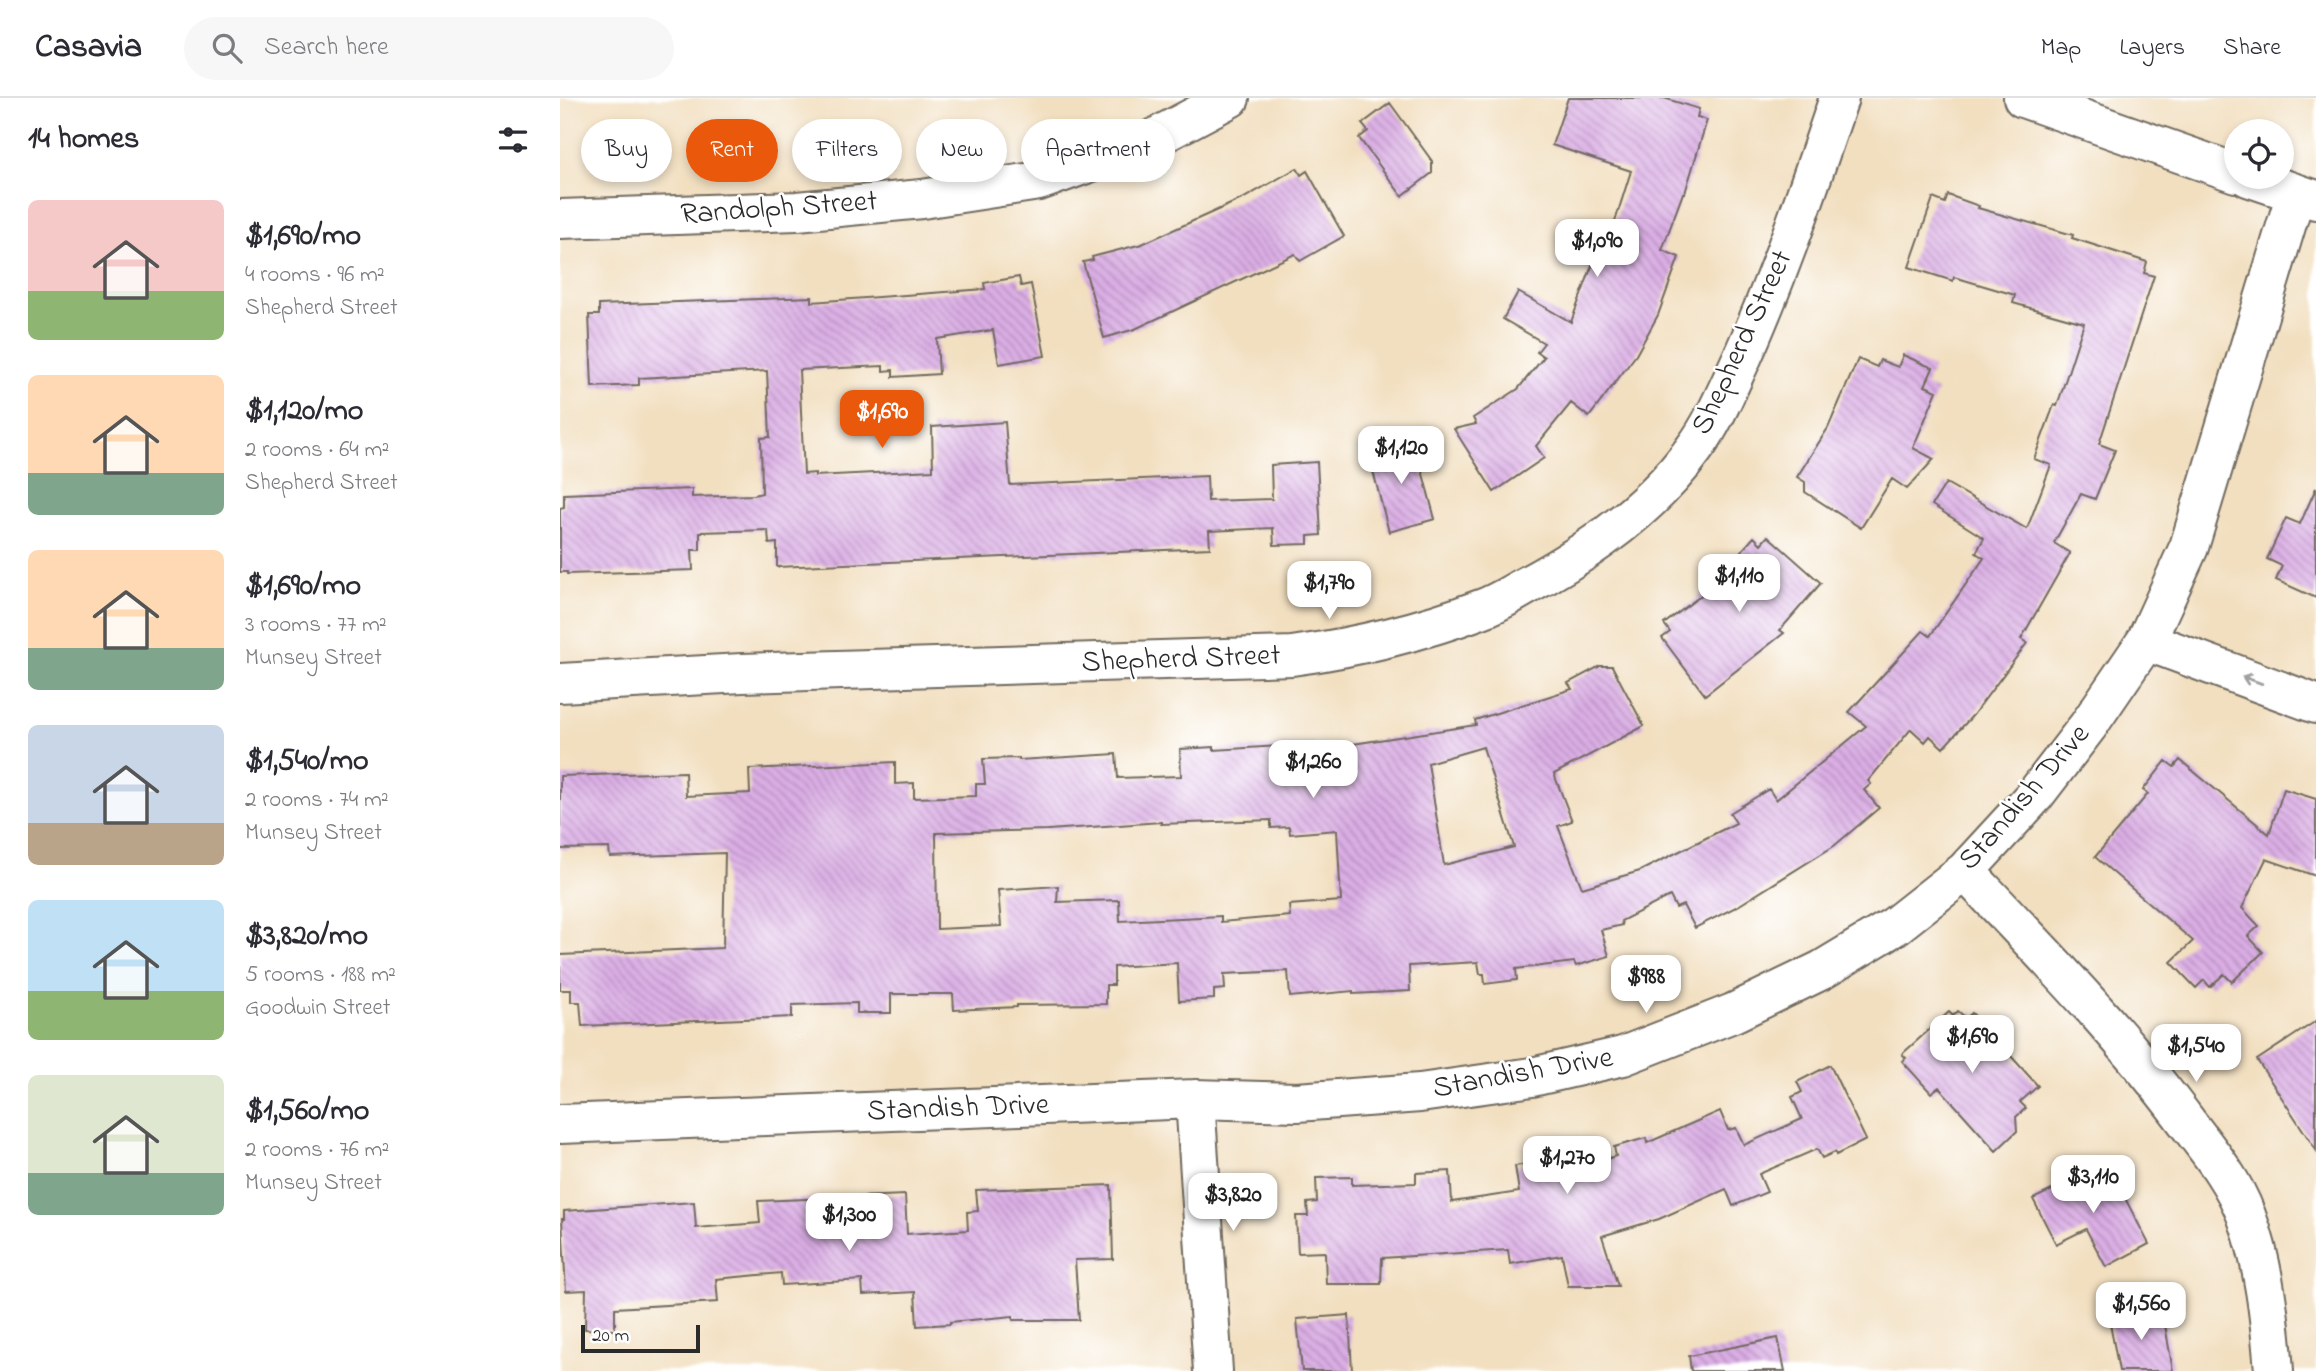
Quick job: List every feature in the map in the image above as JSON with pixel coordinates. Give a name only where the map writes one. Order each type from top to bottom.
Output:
[{"type":"street","name":"Randolph Street","points":[[560,219],[797,211],[922,199],[1039,181],[1147,142],[1230,98]]},
{"type":"street","name":"Shepherd Street","points":[[560,683],[756,673],[1292,656],[1351,648],[1484,608],[1567,564],[1641,509],[1695,449],[1758,323],[1839,98]]},
{"type":"street","points":[[2023,98],[2224,169]]},
{"type":"street","points":[[2283,189],[2306,197]]},
{"type":"street","name":"Standish Drive","points":[[560,1124],[1195,1099],[1297,1102],[1420,1093],[1532,1077],[1623,1056],[1732,1013],[1822,970],[1895,926],[1965,871],[2035,795],[2088,726],[2146,641],[2189,547],[2306,197]]},
{"type":"street","points":[[2146,641],[2316,704]]},
{"type":"street","points":[[1965,871],[2097,1012],[2173,1104],[2220,1167],[2246,1213],[2260,1260],[2274,1371]]},
{"type":"street","points":[[1195,1099],[1213,1371]]},
{"type":"building","points":[[1568,98],[1664,98],[1699,109],[1697,117],[1707,120],[1685,193],[1662,250],[1679,257],[1658,315],[1636,355],[1589,417],[1571,403],[1536,446],[1544,458],[1494,492],[1454,429],[1476,424],[1473,418],[1518,389],[1544,357],[1537,352],[1544,343],[1503,319],[1518,292],[1571,322],[1606,228],[1612,231],[1631,171],[1552,145]]},
{"type":"building","points":[[1390,103],[1432,161],[1432,173],[1402,196],[1359,138],[1368,131],[1362,124]]},
{"type":"building","points":[[1297,168],[1301,175],[1307,171],[1344,236],[1300,261],[1295,254],[1135,329],[1104,338],[1083,262],[1093,260],[1092,257],[1142,244],[1244,198]]},
{"type":"building","points":[[1948,195],[1979,206],[1978,208],[2073,235],[2072,238],[2147,262],[2144,273],[2154,276],[2099,444],[2115,450],[2095,499],[2081,494],[2054,543],[2070,553],[2021,639],[2027,643],[1973,715],[1943,748],[1930,736],[1925,742],[1911,729],[1868,781],[1871,784],[1864,790],[1879,808],[1834,846],[1738,906],[1695,928],[1683,905],[1676,908],[1670,896],[1621,921],[1622,925],[1601,930],[1609,956],[1576,966],[1574,962],[1516,969],[1517,980],[1485,984],[1478,962],[1409,966],[1410,991],[1353,994],[1353,991],[1290,997],[1288,971],[1224,974],[1225,989],[1214,990],[1214,999],[1179,1001],[1177,963],[1114,967],[1114,985],[1106,985],[1106,1004],[1017,1005],[954,1010],[953,994],[891,994],[891,1013],[857,1013],[857,1003],[792,1005],[792,1017],[582,1026],[580,1002],[571,1002],[571,990],[560,990],[560,955],[723,948],[725,853],[610,857],[609,848],[560,849],[560,776],[685,772],[686,796],[750,793],[749,769],[895,762],[895,784],[914,783],[914,798],[976,796],[976,784],[985,784],[983,759],[1019,760],[1116,754],[1118,778],[1181,776],[1180,749],[1214,747],[1214,750],[1314,744],[1314,750],[1476,725],[1475,720],[1572,689],[1568,683],[1600,666],[1612,666],[1644,726],[1554,774],[1572,821],[1558,826],[1582,888],[1640,871],[1736,823],[1730,813],[1769,789],[1776,800],[1866,726],[1849,712],[1923,631],[1930,636],[1984,558],[1976,553],[1984,538],[1932,505],[1946,483],[2027,529],[2051,465],[2034,459],[2054,405],[2057,406],[2084,323],[2013,303],[2015,295],[1954,277],[1953,281],[1909,267],[1933,198],[1945,203]],"holes":[[[1483,747],[1514,847],[1444,865],[1428,763]],[[1271,820],[1271,828],[1289,827],[1290,834],[1337,830],[1341,901],[1289,905],[1290,916],[1221,922],[1221,916],[1120,921],[1119,900],[1057,902],[1058,886],[998,890],[1001,926],[937,929],[936,833],[1048,830],[1161,822]]]},
{"type":"building","points":[[1019,277],[1021,286],[1031,284],[1045,356],[999,364],[993,330],[937,339],[939,374],[893,377],[893,370],[883,371],[883,366],[799,370],[804,474],[815,473],[815,476],[933,470],[932,427],[1005,422],[1010,485],[1207,476],[1208,501],[1272,499],[1271,465],[1317,462],[1321,535],[1308,536],[1308,544],[1274,545],[1273,528],[1209,531],[1210,548],[777,567],[777,543],[769,544],[768,530],[700,532],[700,550],[692,550],[693,570],[567,574],[560,572],[560,508],[564,507],[564,494],[692,489],[692,497],[762,493],[761,438],[770,437],[767,371],[639,378],[639,385],[592,387],[589,315],[599,315],[599,305],[812,297],[812,302],[985,289],[984,283]]},
{"type":"building","points":[[1903,355],[1933,368],[1925,386],[1937,391],[1913,448],[1934,459],[1907,489],[1892,479],[1861,528],[1805,492],[1805,482],[1797,477],[1828,428],[1858,359],[1877,367],[1880,360],[1898,367]]},
{"type":"building","points":[[1414,440],[1435,519],[1389,532],[1368,452]]},
{"type":"building","points":[[2316,488],[2316,598],[2276,580],[2282,566],[2267,559],[2286,518],[2300,524]]},
{"type":"building","points":[[1768,536],[1821,583],[1780,630],[1784,633],[1705,695],[1662,638],[1670,632],[1664,624],[1735,569],[1730,564],[1754,537],[1761,544]]},
{"type":"building","points":[[2180,760],[2269,834],[2284,789],[2316,799],[2316,876],[2266,859],[2242,908],[2259,926],[2248,936],[2263,952],[2232,982],[2224,974],[2210,987],[2204,980],[2196,988],[2171,962],[2193,941],[2095,857],[2148,794],[2143,790],[2166,761],[2174,767]]},
{"type":"building","points":[[1958,1011],[1966,1018],[1972,1013],[2038,1086],[2020,1102],[2026,1108],[2016,1117],[2017,1131],[1996,1151],[1939,1087],[1931,1093],[1902,1061],[1906,1058],[1902,1054],[1949,1012],[1953,1016]]},
{"type":"building","points":[[2316,1021],[2316,1150],[2257,1060]]},
{"type":"building","points":[[1830,1065],[1866,1140],[1836,1155],[1835,1152],[1822,1158],[1817,1149],[1759,1174],[1767,1192],[1733,1206],[1726,1189],[1659,1219],[1602,1236],[1618,1286],[1568,1286],[1562,1255],[1510,1264],[1508,1250],[1382,1258],[1381,1284],[1326,1284],[1325,1252],[1298,1253],[1296,1216],[1308,1216],[1307,1203],[1317,1202],[1316,1178],[1352,1177],[1352,1185],[1416,1183],[1416,1173],[1450,1171],[1452,1202],[1519,1192],[1515,1166],[1551,1160],[1553,1175],[1616,1156],[1614,1147],[1646,1138],[1647,1143],[1720,1111],[1728,1130],[1736,1128],[1744,1145],[1802,1119],[1792,1097],[1802,1092],[1797,1082]]},
{"type":"building","points":[[2107,1164],[2149,1244],[2106,1267],[2086,1229],[2056,1244],[2033,1199]]},
{"type":"building","points":[[1111,1185],[1113,1259],[1075,1260],[1079,1320],[1013,1320],[1013,1316],[917,1326],[915,1292],[863,1295],[862,1280],[782,1285],[781,1273],[716,1279],[718,1302],[615,1308],[615,1330],[585,1329],[586,1290],[566,1291],[562,1219],[564,1211],[694,1202],[696,1228],[760,1223],[758,1201],[905,1195],[907,1234],[968,1230],[967,1212],[978,1211],[976,1190]]},
{"type":"building","points":[[2162,1308],[2173,1371],[2119,1371],[2109,1318]]},
{"type":"building","points":[[1349,1315],[1352,1371],[1302,1371],[1297,1319]]},
{"type":"building","points":[[1778,1338],[1785,1371],[1691,1371],[1689,1356]]}]
